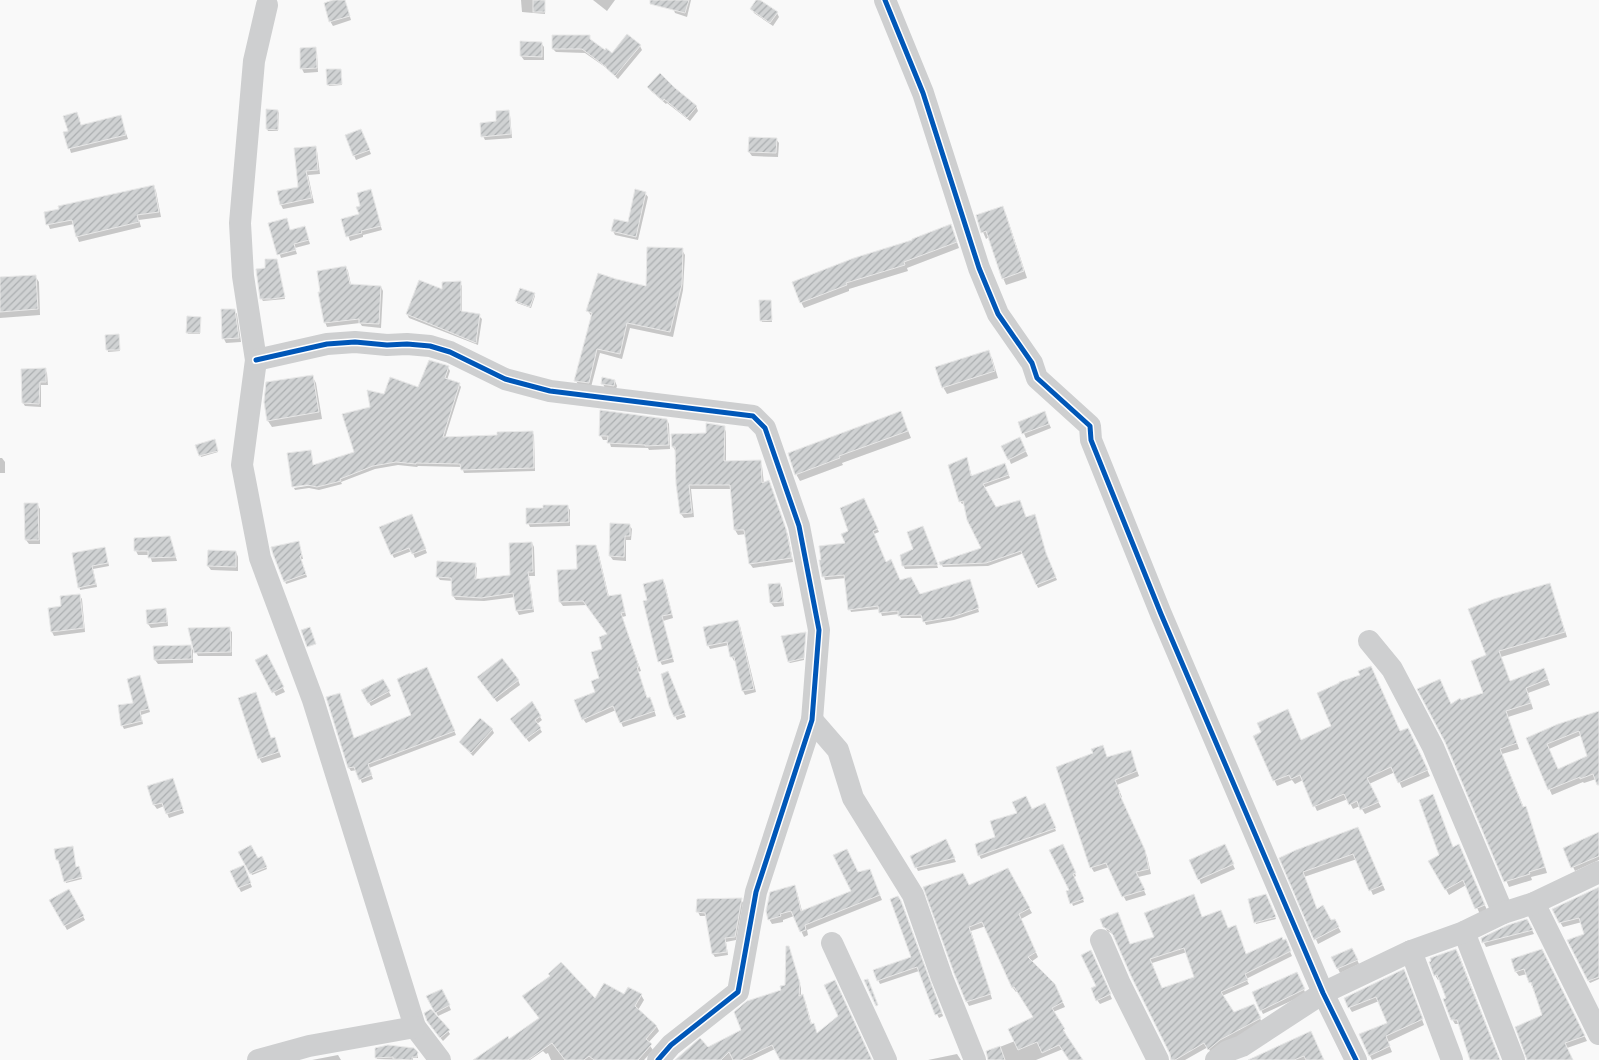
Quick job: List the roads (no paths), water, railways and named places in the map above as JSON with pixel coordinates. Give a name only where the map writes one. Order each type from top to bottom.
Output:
[{"type":"street","points":[[885,0],[923,93],[979,268],[998,314],[1032,363],[1037,378],[1090,426],[1091,440],[1162,614],[1324,993],[1356,1060]]},
{"type":"street","points":[[267,5],[254,61],[240,223],[243,276],[256,360],[242,465],[260,558],[313,700],[415,1027],[440,1060]]},
{"type":"street","points":[[256,360],[326,344],[356,342],[430,346],[450,352],[505,379],[550,390],[753,416],[765,428],[799,526],[820,630],[812,720],[756,892],[738,992],[671,1045],[658,1060]]},
{"type":"street","points":[[1369,641],[1392,669],[1433,746],[1503,913]]},
{"type":"street","points":[[812,720],[838,750],[853,798],[912,895],[942,978],[975,1060]]},
{"type":"street","points":[[1216,1060],[1228,1051],[1247,1053],[1324,993],[1411,951],[1464,932],[1503,913],[1534,903],[1599,872]]},
{"type":"street","points":[[1534,903],[1599,1034]]},
{"type":"street","points":[[1464,932],[1514,1060]]},
{"type":"street","points":[[1101,940],[1120,984],[1158,1060]]},
{"type":"street","points":[[832,943],[886,1060]]},
{"type":"street","points":[[1411,951],[1452,1060]]},
{"type":"street","points":[[258,1060],[309,1046],[415,1027]]}]
